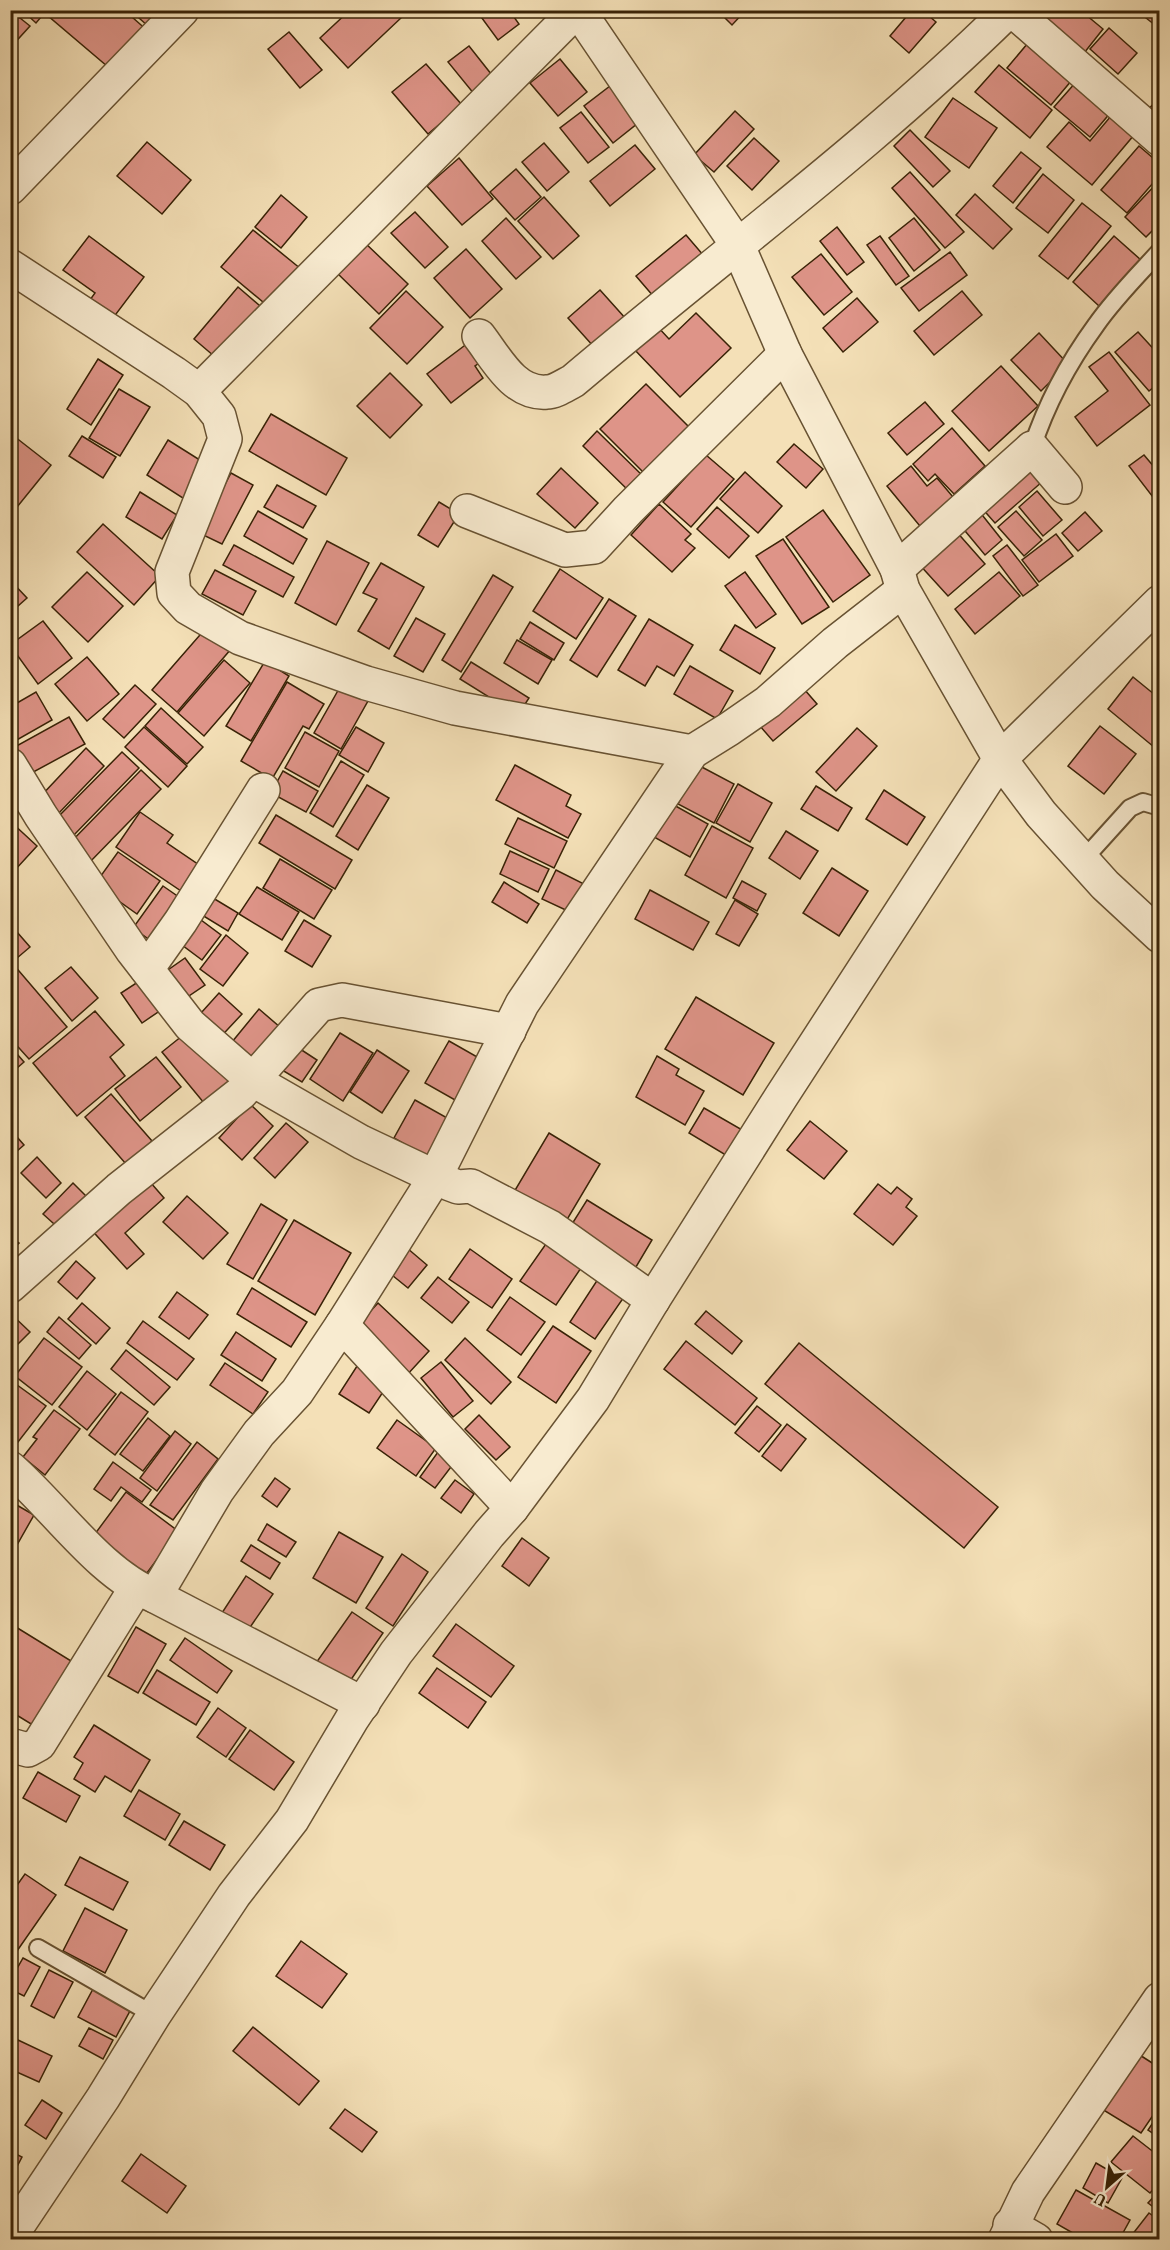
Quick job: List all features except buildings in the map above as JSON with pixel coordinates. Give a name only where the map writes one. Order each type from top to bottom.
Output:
[{"type":"street","points":[[10,188],[182,10]]},
{"type":"street","points":[[199,391],[577,10],[738,246],[785,354],[900,579],[999,759],[1041,814],[1105,885],[1160,936]]},
{"type":"street","points":[[479,336],[517,384],[532,391],[549,392],[573,381],[957,62],[1010,10],[1160,139]]},
{"type":"street","points":[[10,266],[174,372],[199,391],[219,416],[225,439],[172,572],[174,593],[188,608],[240,638],[366,683],[455,708],[692,752]]},
{"type":"street","points":[[468,511],[565,550],[594,547],[628,510],[785,354]]},
{"type":"street","points":[[10,1745],[28,1750],[39,1744],[259,1433],[297,1392],[434,1179],[522,1004],[692,752],[768,702],[835,643],[1032,448],[1065,487]]},
{"type":"street","points":[[10,2237],[234,1895],[292,1820],[396,1653],[512,1508],[593,1399],[653,1300],[999,759],[1160,602]]},
{"type":"street","points":[[10,765],[41,816],[132,950],[190,1025],[253,1080],[361,1142],[434,1179],[458,1187],[471,1186],[550,1227],[653,1300]]},
{"type":"street","points":[[147,969],[181,921],[263,790]]},
{"type":"street","points":[[10,1286],[119,1189],[241,1093],[319,1005],[342,1000],[509,1030]]},
{"type":"street","points":[[342,1325],[512,1508]]},
{"type":"street","points":[[10,1468],[92,1550],[145,1592],[363,1704]]},
{"type":"street","points":[[1017,2235],[1028,2192],[1160,1999]]},
{"type":"lane","points":[[1032,448],[1040,424],[1056,392],[1097,323],[1160,251]]},
{"type":"lane","points":[[1083,860],[1130,808],[1143,802],[1160,807]]},
{"type":"lane","points":[[38,1948],[154,2015]]}]
